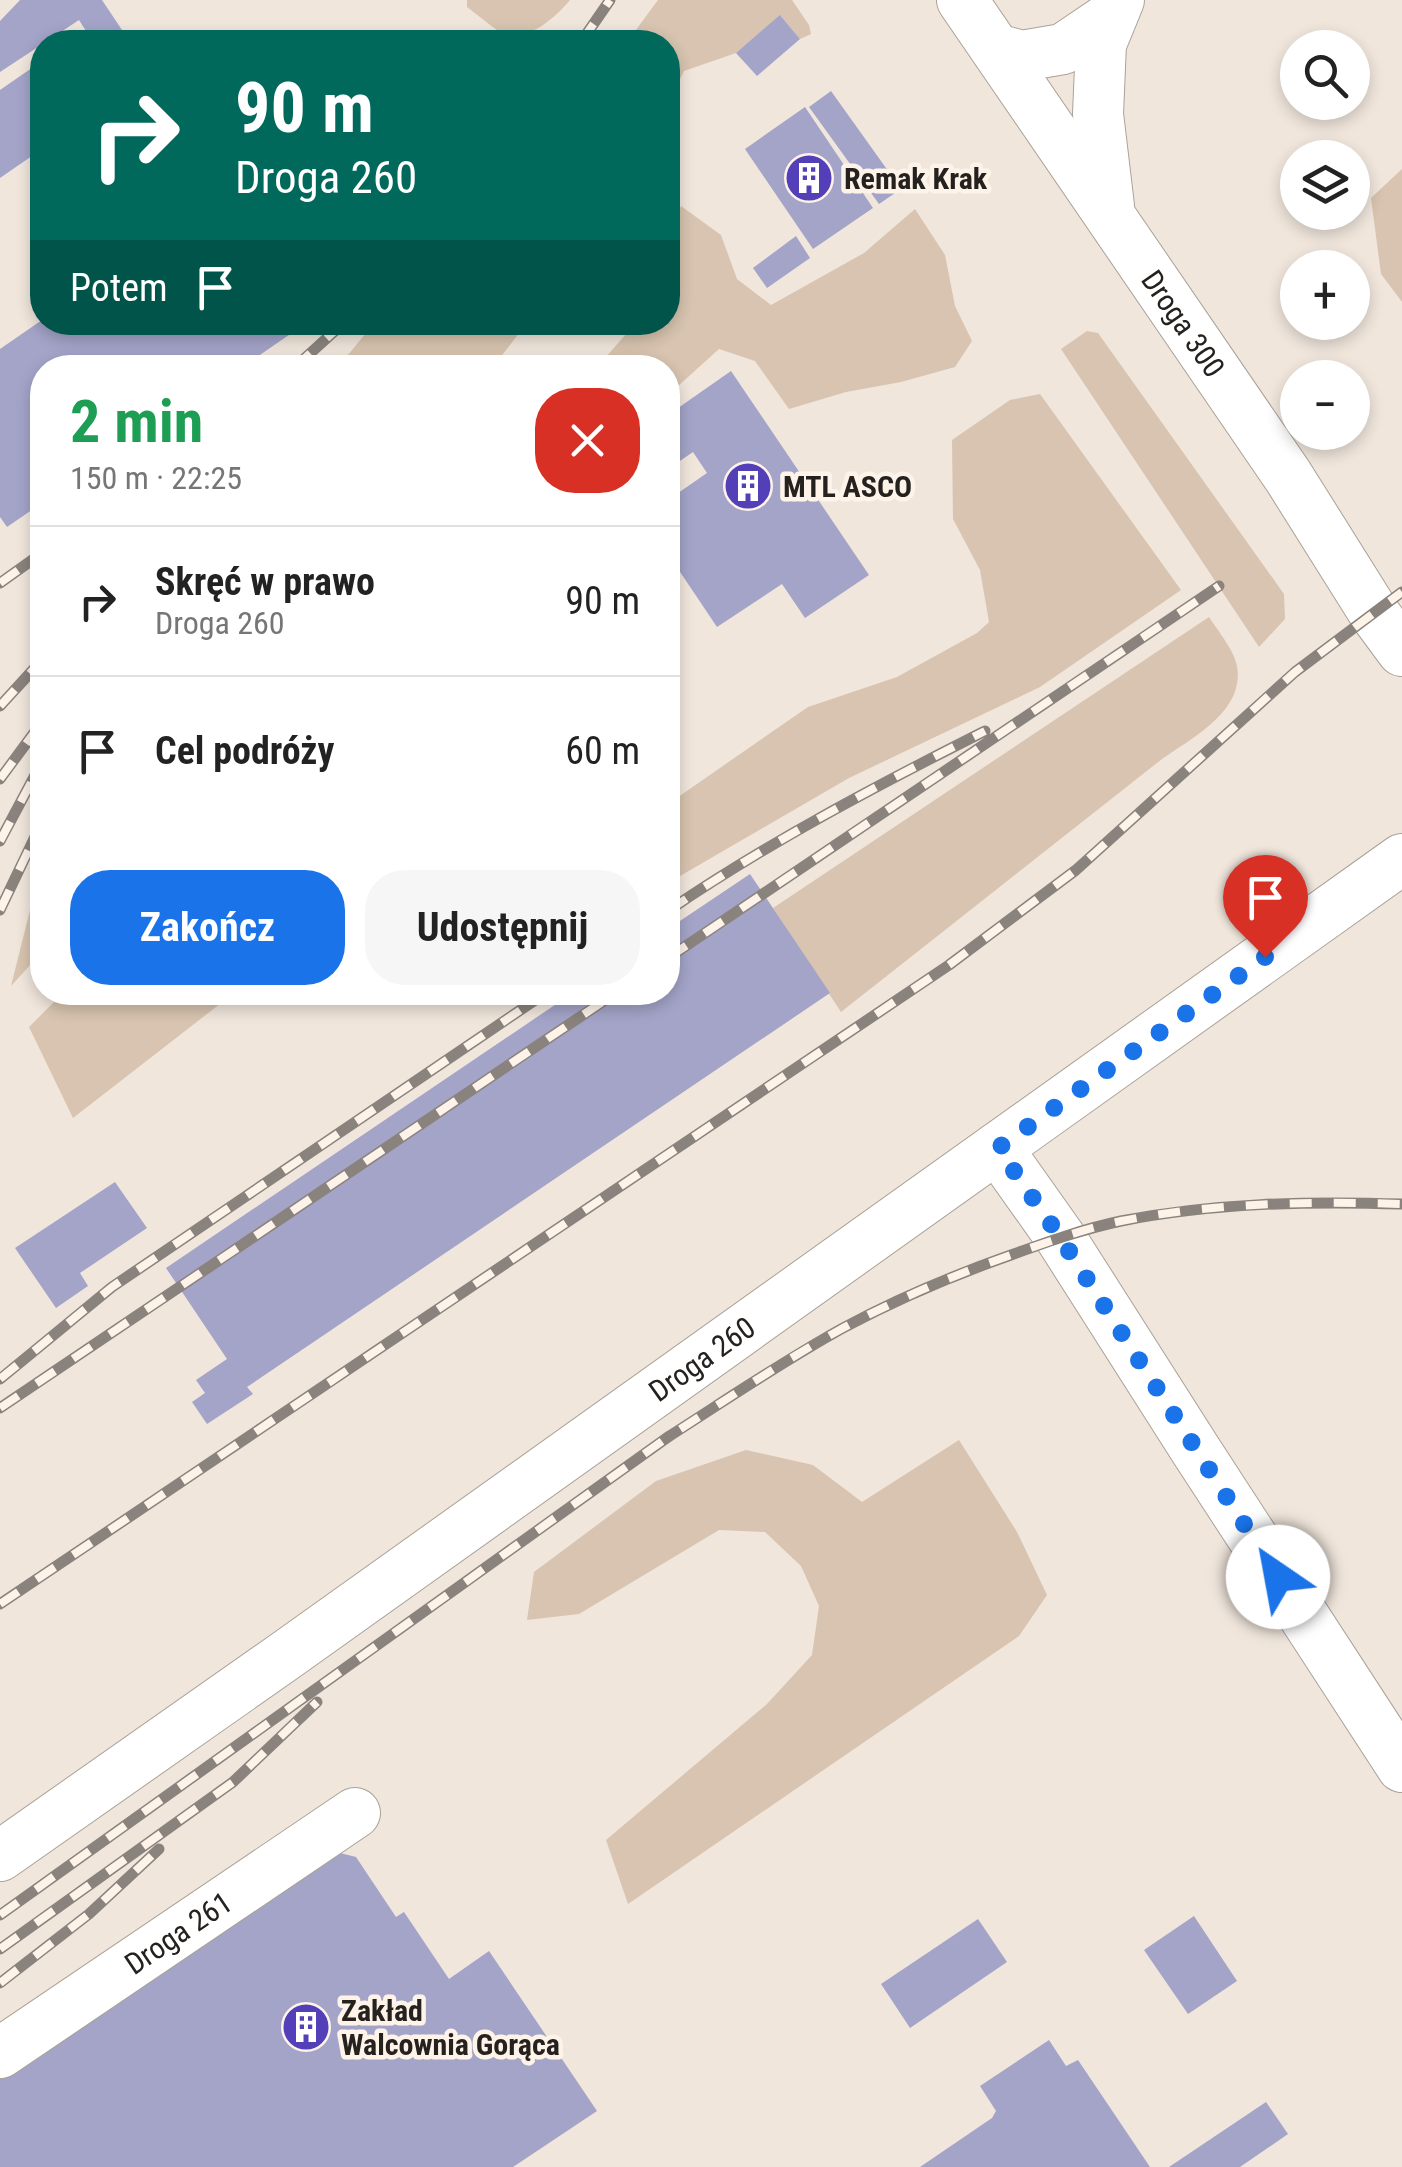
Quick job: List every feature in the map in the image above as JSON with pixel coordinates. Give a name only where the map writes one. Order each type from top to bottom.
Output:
[{"type":"lane","name":"Droga 300","points":[[962,0],[1288,476],[1402,651]]},
{"type":"lane","points":[[996,49],[1022,56],[1063,49],[1116,8]]},
{"type":"lane","points":[[1110,216],[1098,114],[1101,44],[1116,8]]},
{"type":"lane","name":"Droga 260","points":[[0,1856],[1402,859]]},
{"type":"lane","points":[[998,1148],[1060,1237],[1402,1767]]},
{"type":"lane","name":"Droga 261","points":[[0,2053],[355,1813]]},
{"type":"shaded area","points":[[467,0],[570,0],[534,30],[497,30],[467,7]]},
{"type":"shaded area","points":[[658,0],[792,0],[811,34],[800,39],[781,16],[736,53],[684,71],[680,79],[680,30],[636,30]]},
{"type":"shaded area","points":[[1402,169],[1402,302],[1381,274],[1371,198]]},
{"type":"shaded area","points":[[680,208],[721,235],[737,279],[771,305],[864,253],[915,209],[945,255],[955,306],[972,341],[955,367],[789,409],[755,361],[719,349],[680,384],[680,355],[608,355],[625,335],[680,335]]},
{"type":"shaded area","points":[[1087,331],[1098,333],[1284,594],[1285,619],[1259,647],[1061,349]]},
{"type":"shaded area","points":[[364,335],[518,335],[502,355],[348,355]]},
{"type":"shaded area","points":[[1040,394],[1181,590],[1040,687],[849,778],[680,876],[680,796],[808,707],[897,677],[977,633],[989,622],[980,570],[953,519],[952,440],[1010,400]]},
{"type":"shaded area","points":[[1209,617],[1237,666],[1233,696],[1214,721],[841,1012],[773,908]]},
{"type":"shaded area","points":[[30,910],[30,965],[11,986]]},
{"type":"shaded area","points":[[50,1005],[219,1005],[73,1118],[29,1027]]},
{"type":"shaded area","points":[[959,1440],[1017,1532],[1047,1595],[1019,1636],[628,1904],[606,1840],[767,1704],[812,1655],[819,1606],[801,1566],[765,1532],[719,1530],[579,1614],[527,1620],[534,1572],[656,1481],[746,1450],[813,1465],[862,1502]]},
{"type":"building","points":[[20,0],[102,0],[122,30],[85,30],[79,20],[64,30],[30,30],[30,52],[0,72],[0,21]]},
{"type":"building","points":[[780,15],[800,39],[757,76],[736,53]]},
{"type":"building","points":[[30,69],[30,157],[0,178],[0,90]]},
{"type":"building","points":[[831,91],[901,189],[879,204],[809,107]]},
{"type":"building","name":"Remak Krak","points":[[805,107],[873,208],[813,249],[745,149]]},
{"type":"building","points":[[796,236],[810,258],[767,288],[753,268]]},
{"type":"building","points":[[30,328],[30,335],[289,335],[260,355],[30,355],[30,511],[7,527],[0,517],[0,349]]},
{"type":"building","name":"MTL ASCO","points":[[731,371],[869,575],[805,618],[782,584],[717,627],[680,572],[680,492],[707,473],[693,452],[680,461],[680,407]]},
{"type":"building","points":[[750,874],[830,993],[247,1387],[253,1394],[207,1424],[192,1402],[205,1393],[196,1380],[227,1359],[166,1268],[555,1005],[680,1005],[680,921]]},
{"type":"building","points":[[115,1182],[147,1228],[80,1273],[88,1286],[56,1308],[15,1248]]},
{"type":"building","name":"Zakład Walcownia Gorąca","points":[[336,1852],[356,1857],[396,1917],[404,1912],[449,1979],[489,1951],[597,2111],[513,2167],[0,2167],[0,2076]]},
{"type":"building","points":[[1194,1916],[1237,1981],[1188,2014],[1144,1950]]},
{"type":"building","points":[[978,1919],[1007,1962],[910,2028],[881,1984]]},
{"type":"building","points":[[1049,2040],[1066,2066],[1078,2060],[1150,2167],[920,2167],[992,2118],[996,2111],[980,2086]]},
{"type":"building","points":[[1266,2102],[1288,2134],[1240,2167],[1169,2167]]},
{"type":"railway","points":[[589,30],[610,0]]},
{"type":"railway","points":[[308,355],[330,335]]},
{"type":"railway","points":[[0,583],[30,562]]},
{"type":"railway","points":[[680,950],[1219,586]]},
{"type":"railway","points":[[0,1604],[949,965],[1076,870],[1295,672],[1402,592]]},
{"type":"railway","points":[[0,706],[30,673]]},
{"type":"railway","points":[[680,903],[824,816],[985,731]]},
{"type":"railway","points":[[0,779],[30,738]]},
{"type":"railway","points":[[0,841],[30,785]]},
{"type":"railway","points":[[0,910],[30,847]]},
{"type":"railway","points":[[0,1379],[112,1287],[528,1005]]},
{"type":"railway","points":[[0,1408],[598,1005]]},
{"type":"railway","points":[[0,1915],[668,1437],[863,1317],[990,1263],[1121,1221],[1190,1210],[1261,1205],[1402,1204]]},
{"type":"railway","points":[[0,1949],[233,1782],[317,1702]]},
{"type":"railway","points":[[0,1983],[89,1914],[159,1849]]},
{"type":"place","name":"Remak Krak","points":[[809,178]]},
{"type":"place","name":"MTL ASCO","points":[[748,486]]},
{"type":"place","name":"Zakład Walcownia Gorąca","points":[[306,2027]]},
{"type":"route","points":[[1265,957],[998,1148],[1060,1237],[1278,1577]]}]
